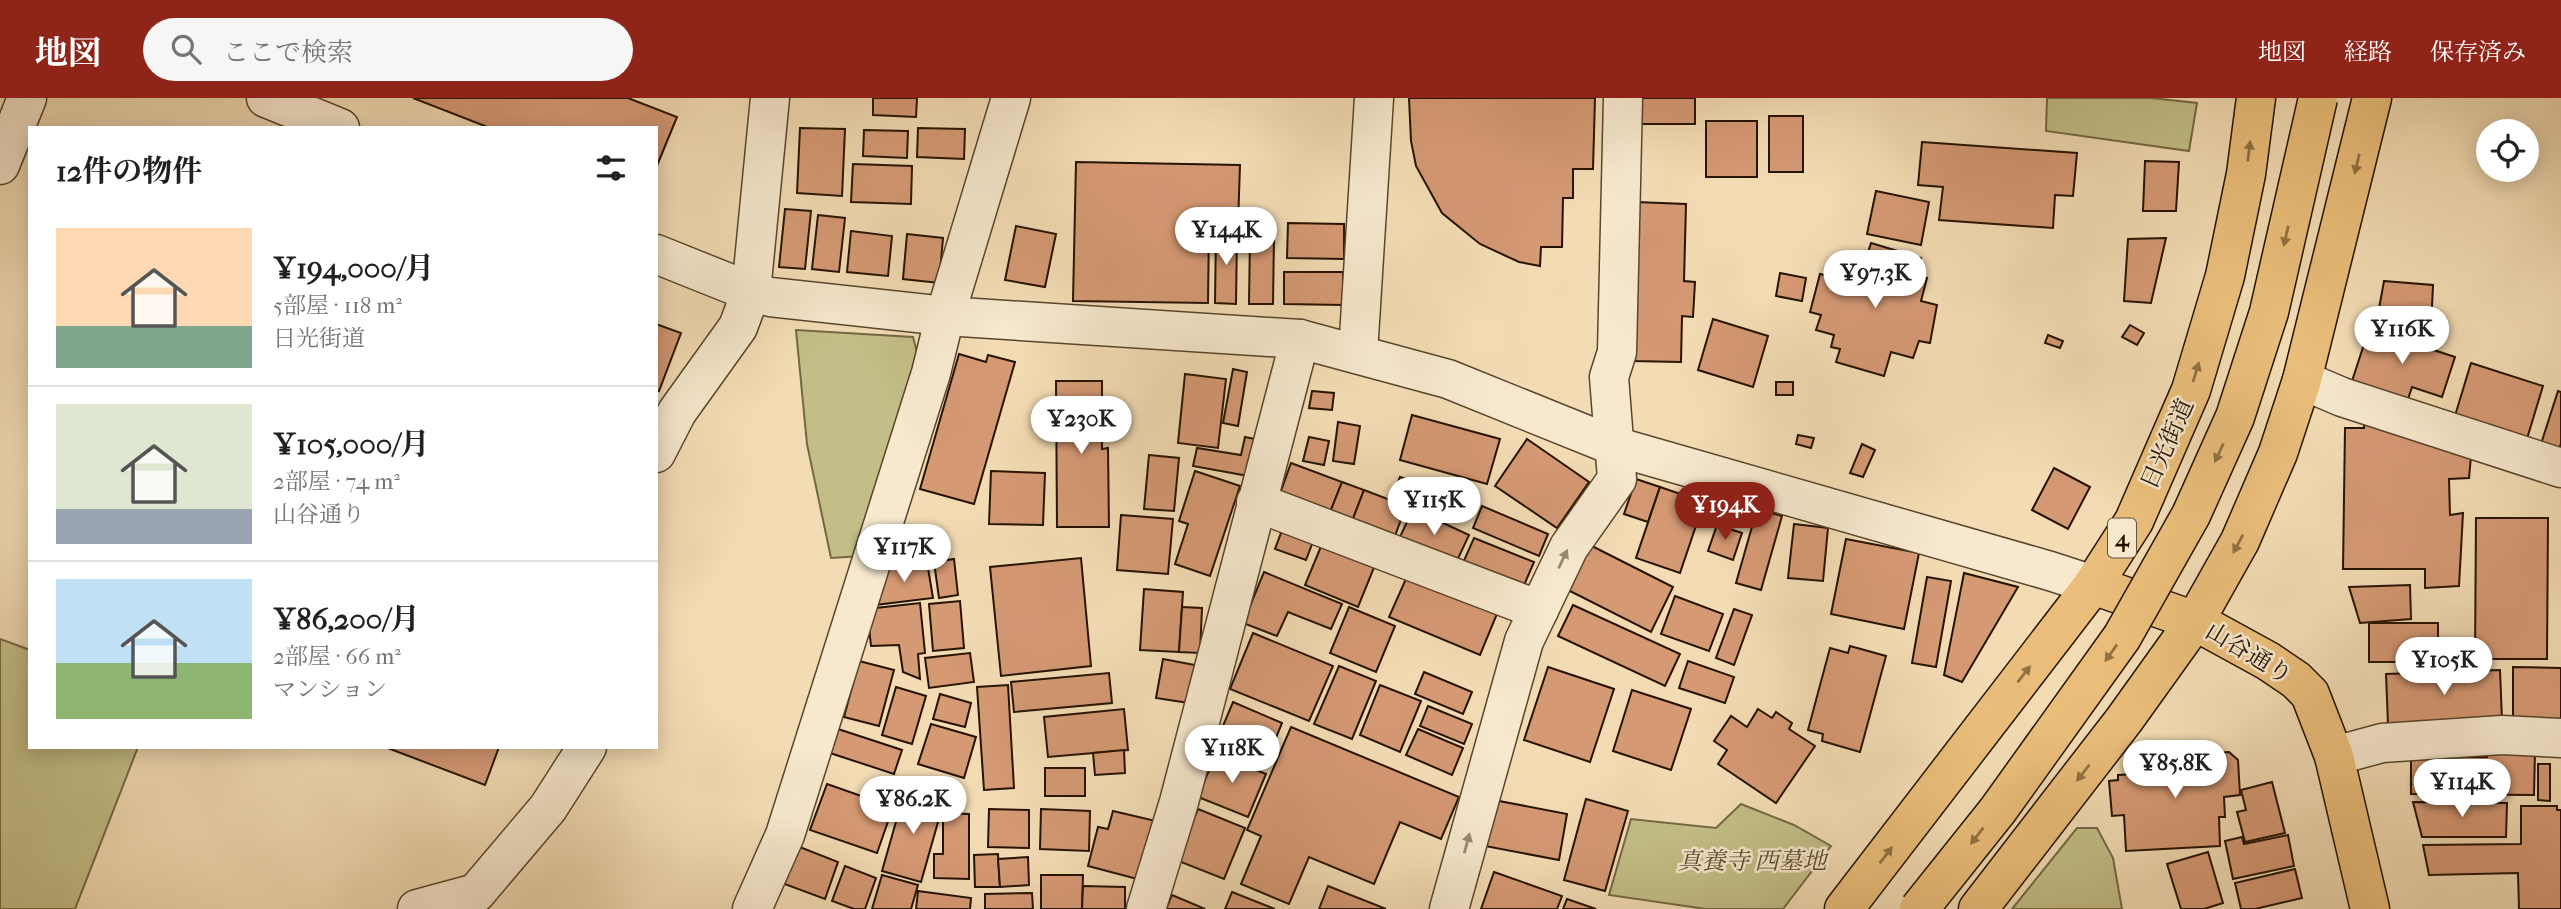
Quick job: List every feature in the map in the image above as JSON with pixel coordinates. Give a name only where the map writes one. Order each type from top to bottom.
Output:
[{"type":"main road","name":"日光街道","points":[[1844,909],[2092,585],[2134,521],[2191,390],[2225,276],[2246,174],[2256,98]]},
{"type":"main road","name":"日光街道","points":[[1919,909],[1998,810],[2122,637],[2191,515],[2235,417],[2269,312],[2318,98]]},
{"type":"main road","points":[[1978,909],[2124,720],[2195,621],[2240,541],[2278,453],[2302,380],[2372,98]]},
{"type":"main road","name":"山谷通り","points":[[2092,585],[2195,621],[2268,661],[2296,680],[2310,694],[2334,756],[2370,909]]},
{"type":"street","points":[[0,165],[27,98]]},
{"type":"street","points":[[266,98],[335,126]]},
{"type":"street","points":[[658,449],[677,412],[738,327],[751,292],[770,98]]},
{"type":"street","points":[[752,909],[785,835],[931,373],[1011,98]]},
{"type":"street","points":[[1359,353],[1374,98]]},
{"type":"street","points":[[1449,909],[1524,641],[1569,547],[1617,479],[1609,377],[1617,352],[1623,98]]},
{"type":"street","points":[[658,255],[751,292],[781,299],[946,316],[1300,339],[1448,379],[1614,446],[2092,585]]},
{"type":"street","points":[[1146,909],[1179,802],[1300,339]]},
{"type":"street","points":[[2302,380],[2342,397],[2561,468]]},
{"type":"street","points":[[1256,502],[1539,610]]},
{"type":"street","points":[[2334,756],[2382,743],[2502,735],[2561,738]]},
{"type":"street","points":[[417,909],[486,901],[586,749]]},
{"type":"green space","points":[[2047,98],[2151,98],[2197,103],[2189,151],[2046,131]]},
{"type":"green space","points":[[796,330],[913,337],[921,368],[862,556],[831,558],[807,444]]},
{"type":"green space","points":[[0,639],[28,649],[28,749],[137,749],[75,909],[0,909]]},
{"type":"green space","name":"真養寺 西墓地","points":[[1741,804],[1794,825],[1831,846],[1783,909],[1706,909],[1609,895],[1631,819],[1716,828]]},
{"type":"green space","points":[[2077,828],[2097,828],[2113,858],[2122,909],[2012,909]]},
{"type":"building","points":[[413,98],[628,98],[677,117],[658,163],[658,126],[485,126]]},
{"type":"building","points":[[873,98],[917,98],[916,117],[873,115]]},
{"type":"building","points":[[1409,98],[1595,98],[1593,169],[1573,169],[1573,198],[1563,198],[1562,247],[1541,247],[1540,266],[1519,262],[1480,244],[1442,213],[1416,166],[1411,141]]},
{"type":"building","points":[[1642,98],[1695,98],[1695,124],[1642,124]]},
{"type":"building","points":[[1769,116],[1803,116],[1803,172],[1769,172]]},
{"type":"building","points":[[1706,121],[1757,121],[1757,177],[1706,177]]},
{"type":"building","points":[[800,128],[845,129],[842,196],[797,193]]},
{"type":"building","points":[[918,128],[965,129],[964,159],[917,157]]},
{"type":"building","points":[[864,130],[908,131],[907,158],[863,156]]},
{"type":"building","points":[[1922,142],[2077,153],[2073,196],[2055,195],[2053,228],[1939,220],[1943,187],[1918,185]]},
{"type":"building","points":[[2145,161],[2179,162],[2176,211],[2143,211]]},
{"type":"building","points":[[1076,162],[1240,165],[1238,224],[1209,224],[1208,303],[1073,301]]},
{"type":"building","points":[[853,164],[912,166],[911,204],[851,202]]},
{"type":"building","points":[[1876,191],[1929,202],[1921,245],[1867,234]]},
{"type":"building","points":[[1636,202],[1686,204],[1684,281],[1695,282],[1693,317],[1682,316],[1681,362],[1632,361]]},
{"type":"building","points":[[785,209],[811,211],[805,269],[779,267]]},
{"type":"building","points":[[818,215],[845,218],[839,272],[812,269]]},
{"type":"building","points":[[1288,223],[1344,224],[1344,259],[1287,258]]},
{"type":"building","points":[[1016,226],[1056,234],[1045,287],[1005,280]]},
{"type":"building","points":[[851,231],[892,236],[888,276],[847,272]]},
{"type":"building","points":[[1216,231],[1237,232],[1236,304],[1215,303]]},
{"type":"building","points":[[907,234],[943,238],[939,283],[903,279]]},
{"type":"building","points":[[1250,236],[1274,236],[1273,304],[1249,304]]},
{"type":"building","points":[[2166,238],[2151,303],[2124,301],[2128,239]]},
{"type":"building","points":[[1871,243],[1921,258],[1916,275],[1927,278],[1921,301],[1937,305],[1930,343],[1919,341],[1913,358],[1891,352],[1884,376],[1836,362],[1840,349],[1831,347],[1834,335],[1816,330],[1821,315],[1810,312],[1820,274],[1837,278],[1841,263],[1863,269]]},
{"type":"building","points":[[1284,272],[1343,272],[1343,305],[1284,304]]},
{"type":"building","points":[[1780,273],[1806,278],[1802,301],[1776,296]]},
{"type":"building","points":[[2384,281],[2433,285],[2431,328],[2376,325]]},
{"type":"building","points":[[1713,319],[1768,336],[1753,387],[1698,370]]},
{"type":"building","points":[[658,325],[681,333],[658,391]]},
{"type":"building","points":[[2130,325],[2144,333],[2137,345],[2122,337]]},
{"type":"building","points":[[2369,329],[2455,357],[2442,397],[2412,387],[2408,399],[2352,381]]},
{"type":"building","points":[[2048,335],[2063,341],[2060,348],[2045,343]]},
{"type":"building","points":[[959,354],[986,362],[988,355],[1015,362],[974,504],[920,489]]},
{"type":"building","points":[[2471,363],[2543,386],[2526,442],[2454,419]]},
{"type":"building","points":[[1233,369],[1247,372],[1238,426],[1223,423]]},
{"type":"building","points":[[1185,374],[1226,379],[1218,448],[1178,443]]},
{"type":"building","points":[[1056,381],[1102,381],[1102,449],[1108,448],[1109,527],[1057,527]]},
{"type":"building","points":[[1776,382],[1793,382],[1793,395],[1776,395]]},
{"type":"building","points":[[1312,391],[1334,393],[1332,410],[1309,408]]},
{"type":"building","points":[[2558,391],[2561,392],[2561,443],[2558,453],[2540,447]]},
{"type":"building","points":[[1412,415],[1500,439],[1487,484],[1400,460]]},
{"type":"building","points":[[1338,422],[1360,426],[1354,464],[1333,461]]},
{"type":"building","points":[[2364,424],[2471,456],[2469,478],[2449,479],[2450,515],[2463,513],[2459,586],[2425,588],[2425,569],[2343,569],[2345,428],[2364,428]]},
{"type":"building","points":[[1798,435],[1814,438],[1811,448],[1796,444]]},
{"type":"building","points":[[1245,437],[1260,440],[1254,477],[1193,466],[1197,448],[1241,455]]},
{"type":"building","points":[[1309,437],[1329,441],[1324,465],[1303,461]]},
{"type":"building","points":[[1527,439],[1589,482],[1557,528],[1495,486]]},
{"type":"building","points":[[1862,444],[1875,450],[1863,477],[1850,473]]},
{"type":"building","points":[[1149,455],[1179,458],[1174,511],[1144,509]]},
{"type":"building","points":[[1291,463],[1342,482],[1327,520],[1277,502]]},
{"type":"building","points":[[2054,468],[2090,487],[2068,529],[2032,510]]},
{"type":"building","points":[[991,471],[1045,473],[1043,525],[989,524]]},
{"type":"building","points":[[1195,471],[1240,486],[1210,576],[1175,564],[1188,524],[1179,521]]},
{"type":"building","points":[[1400,477],[1468,500],[1462,518],[1393,495]]},
{"type":"building","points":[[1636,479],[1660,487],[1648,522],[1624,514]]},
{"type":"building","points":[[1342,482],[1364,490],[1349,529],[1327,520]]},
{"type":"building","points":[[1660,487],[1704,502],[1680,573],[1636,558]]},
{"type":"building","points":[[1364,490],[1406,506],[1392,544],[1349,529]]},
{"type":"building","points":[[1482,506],[1548,534],[1539,556],[1473,528]]},
{"type":"building","points":[[1413,509],[1469,535],[1455,565],[1399,539]]},
{"type":"building","points":[[1757,509],[1782,516],[1761,590],[1736,583]]},
{"type":"building","points":[[1121,515],[1173,519],[1168,574],[1117,570]]},
{"type":"building","points":[[2476,518],[2548,518],[2547,659],[2475,659]]},
{"type":"building","points":[[1794,524],[1828,528],[1823,581],[1788,578]]},
{"type":"building","points":[[1284,525],[1315,536],[1306,560],[1275,549]]},
{"type":"building","points":[[1717,525],[1742,533],[1733,560],[1708,551]]},
{"type":"building","points":[[1474,538],[1534,562],[1519,597],[1459,572]]},
{"type":"building","points":[[1846,539],[1919,553],[1904,629],[1831,614]]},
{"type":"building","points":[[1584,542],[1673,587],[1651,632],[1562,587]]},
{"type":"building","points":[[1322,544],[1375,565],[1358,607],[1305,585]]},
{"type":"building","points":[[1081,558],[1091,666],[1001,676],[990,567]]},
{"type":"building","points":[[954,559],[958,595],[939,598],[934,562]]},
{"type":"building","points":[[927,562],[933,598],[875,605],[882,569]]},
{"type":"building","points":[[1264,572],[1342,604],[1331,629],[1288,612],[1277,636],[1243,623]]},
{"type":"building","points":[[1409,572],[1499,609],[1480,655],[1389,617]]},
{"type":"building","points":[[1964,573],[2018,587],[1962,682],[1944,675]]},
{"type":"building","points":[[1927,577],[1951,581],[1936,667],[1912,663]]},
{"type":"building","points":[[2410,585],[2411,619],[2360,623],[2349,587]]},
{"type":"building","points":[[1144,589],[1183,592],[1179,652],[1140,650]]},
{"type":"building","points":[[1675,596],[1723,614],[1709,651],[1661,634]]},
{"type":"building","points":[[960,601],[964,648],[933,651],[929,604]]},
{"type":"building","points":[[920,603],[925,653],[918,654],[920,679],[903,672],[899,645],[871,646],[867,609]]},
{"type":"building","points":[[1573,605],[1680,654],[1665,686],[1558,636]]},
{"type":"building","points":[[1182,607],[1202,608],[1200,653],[1179,652]]},
{"type":"building","points":[[1349,607],[1395,626],[1376,672],[1330,653]]},
{"type":"building","points":[[1734,609],[1752,615],[1734,665],[1716,658]]},
{"type":"building","points":[[2369,623],[2438,623],[2438,656],[2405,656],[2405,662],[2369,662]]},
{"type":"building","points":[[1253,633],[1333,666],[1309,721],[1230,689]]},
{"type":"building","points":[[1850,646],[1886,656],[1860,752],[1822,741],[1823,734],[1808,730],[1830,648],[1848,653]]},
{"type":"building","points":[[970,653],[974,682],[929,688],[925,658]]},
{"type":"building","points":[[1163,659],[1195,665],[1189,703],[1156,698]]},
{"type":"building","points":[[859,661],[894,670],[879,726],[844,717]]},
{"type":"building","points":[[1688,661],[1734,677],[1725,703],[1679,688]]},
{"type":"building","points":[[1339,666],[1376,681],[1352,739],[1314,724]]},
{"type":"building","points":[[1548,667],[1614,689],[1590,762],[1524,740]]},
{"type":"building","points":[[2513,667],[2561,668],[2561,719],[2513,719]]},
{"type":"building","points":[[2500,670],[2502,720],[2388,725],[2386,674]]},
{"type":"building","points":[[1424,672],[1472,692],[1463,714],[1415,694]]},
{"type":"building","points":[[1109,673],[1112,703],[1014,712],[1011,682]]},
{"type":"building","points":[[1008,685],[1014,788],[984,790],[977,687]]},
{"type":"building","points":[[1380,685],[1421,701],[1400,752],[1360,735]]},
{"type":"building","points":[[896,687],[926,696],[912,744],[882,735]]},
{"type":"building","points":[[1632,690],[1691,709],[1671,770],[1613,751]]},
{"type":"building","points":[[940,694],[971,703],[965,727],[933,719]]},
{"type":"building","points":[[1233,702],[1282,723],[1267,760],[1217,740]]},
{"type":"building","points":[[1428,706],[1472,724],[1464,744],[1420,726]]},
{"type":"building","points":[[1124,709],[1128,750],[1048,757],[1044,717]]},
{"type":"building","points":[[1758,709],[1772,718],[1776,712],[1792,723],[1789,729],[1815,746],[1776,803],[1718,764],[1727,750],[1714,741],[1731,716],[1747,727]]},
{"type":"building","points":[[931,724],[976,737],[964,778],[918,764]]},
{"type":"building","points":[[1291,727],[1459,797],[1441,839],[1400,822],[1374,884],[1309,857],[1289,904],[1241,884],[1261,836],[1247,830]]},
{"type":"building","points":[[835,728],[902,750],[894,774],[827,752]]},
{"type":"building","points":[[1418,729],[1463,748],[1452,775],[1406,755]]},
{"type":"building","points":[[390,749],[498,749],[485,785]]},
{"type":"building","points":[[1124,750],[1125,773],[1095,775],[1093,753]]},
{"type":"building","points":[[2487,750],[2535,750],[2534,795],[2411,794],[2411,757],[2487,757]]},
{"type":"building","points":[[2229,752],[2238,760],[2240,795],[2224,797],[2225,817],[2219,817],[2220,846],[2126,851],[2124,815],[2112,816],[2109,781],[2118,780],[2118,775],[2136,774],[2136,758]]},
{"type":"building","points":[[1216,753],[1266,774],[1248,817],[1198,797]]},
{"type":"building","points":[[2538,764],[2550,764],[2550,801],[2538,800]]},
{"type":"building","points":[[1045,768],[1085,768],[1085,796],[1045,796]]},
{"type":"building","points":[[2272,782],[2285,833],[2245,842],[2237,812],[2246,810],[2241,790]]},
{"type":"building","points":[[827,784],[893,807],[877,853],[810,830]]},
{"type":"building","points":[[905,790],[944,801],[921,882],[882,871]]},
{"type":"building","points":[[1586,799],[1628,811],[1605,891],[1564,880]]},
{"type":"building","points":[[1494,800],[1567,814],[1559,860],[1485,846]]},
{"type":"building","points":[[2413,802],[2507,803],[2506,837],[2422,837]]},
{"type":"building","points":[[2521,806],[2557,806],[2557,810],[2561,810],[2561,909],[2519,909],[2518,873],[2429,875],[2423,845],[2521,844]]},
{"type":"building","points":[[989,809],[1029,810],[1029,848],[988,847]]},
{"type":"building","points":[[1041,809],[1090,811],[1089,851],[1040,849]]},
{"type":"building","points":[[1198,809],[1245,828],[1224,879],[1176,860]]},
{"type":"building","points":[[1113,811],[1160,822],[1145,881],[1088,866],[1098,827],[1108,829]]},
{"type":"building","points":[[943,813],[969,814],[969,879],[934,878],[934,854],[943,854]]},
{"type":"building","points":[[2288,835],[2294,866],[2233,879],[2225,841],[2242,837],[2244,844]]},
{"type":"building","points":[[792,844],[838,862],[825,899],[779,882]]},
{"type":"building","points":[[2208,852],[2223,903],[2204,909],[2181,909],[2167,864]]},
{"type":"building","points":[[998,854],[1000,887],[975,887],[974,855]]},
{"type":"building","points":[[1028,857],[1029,885],[1000,887],[998,859]]},
{"type":"building","points":[[845,866],[876,878],[865,909],[854,909],[832,901]]},
{"type":"building","points":[[2295,869],[2302,898],[2255,909],[2241,909],[2235,883]]},
{"type":"building","points":[[1494,872],[1562,896],[1557,909],[1481,909]]},
{"type":"building","points":[[882,875],[918,885],[911,909],[872,909]]},
{"type":"building","points":[[1041,875],[1083,875],[1082,909],[1041,909]]},
{"type":"building","points":[[1083,886],[1125,887],[1125,909],[1082,909]]},
{"type":"building","points":[[1328,886],[1386,909],[1319,909]]},
{"type":"building","points":[[918,891],[971,898],[970,909],[916,909]]},
{"type":"building","points":[[1232,892],[1275,909],[1225,909]]},
{"type":"building","points":[[1032,893],[1033,909],[985,909],[985,894]]},
{"type":"building","points":[[1172,895],[1205,909],[1166,909]]},
{"type":"building","points":[[1567,899],[1596,909],[1563,909]]}]
